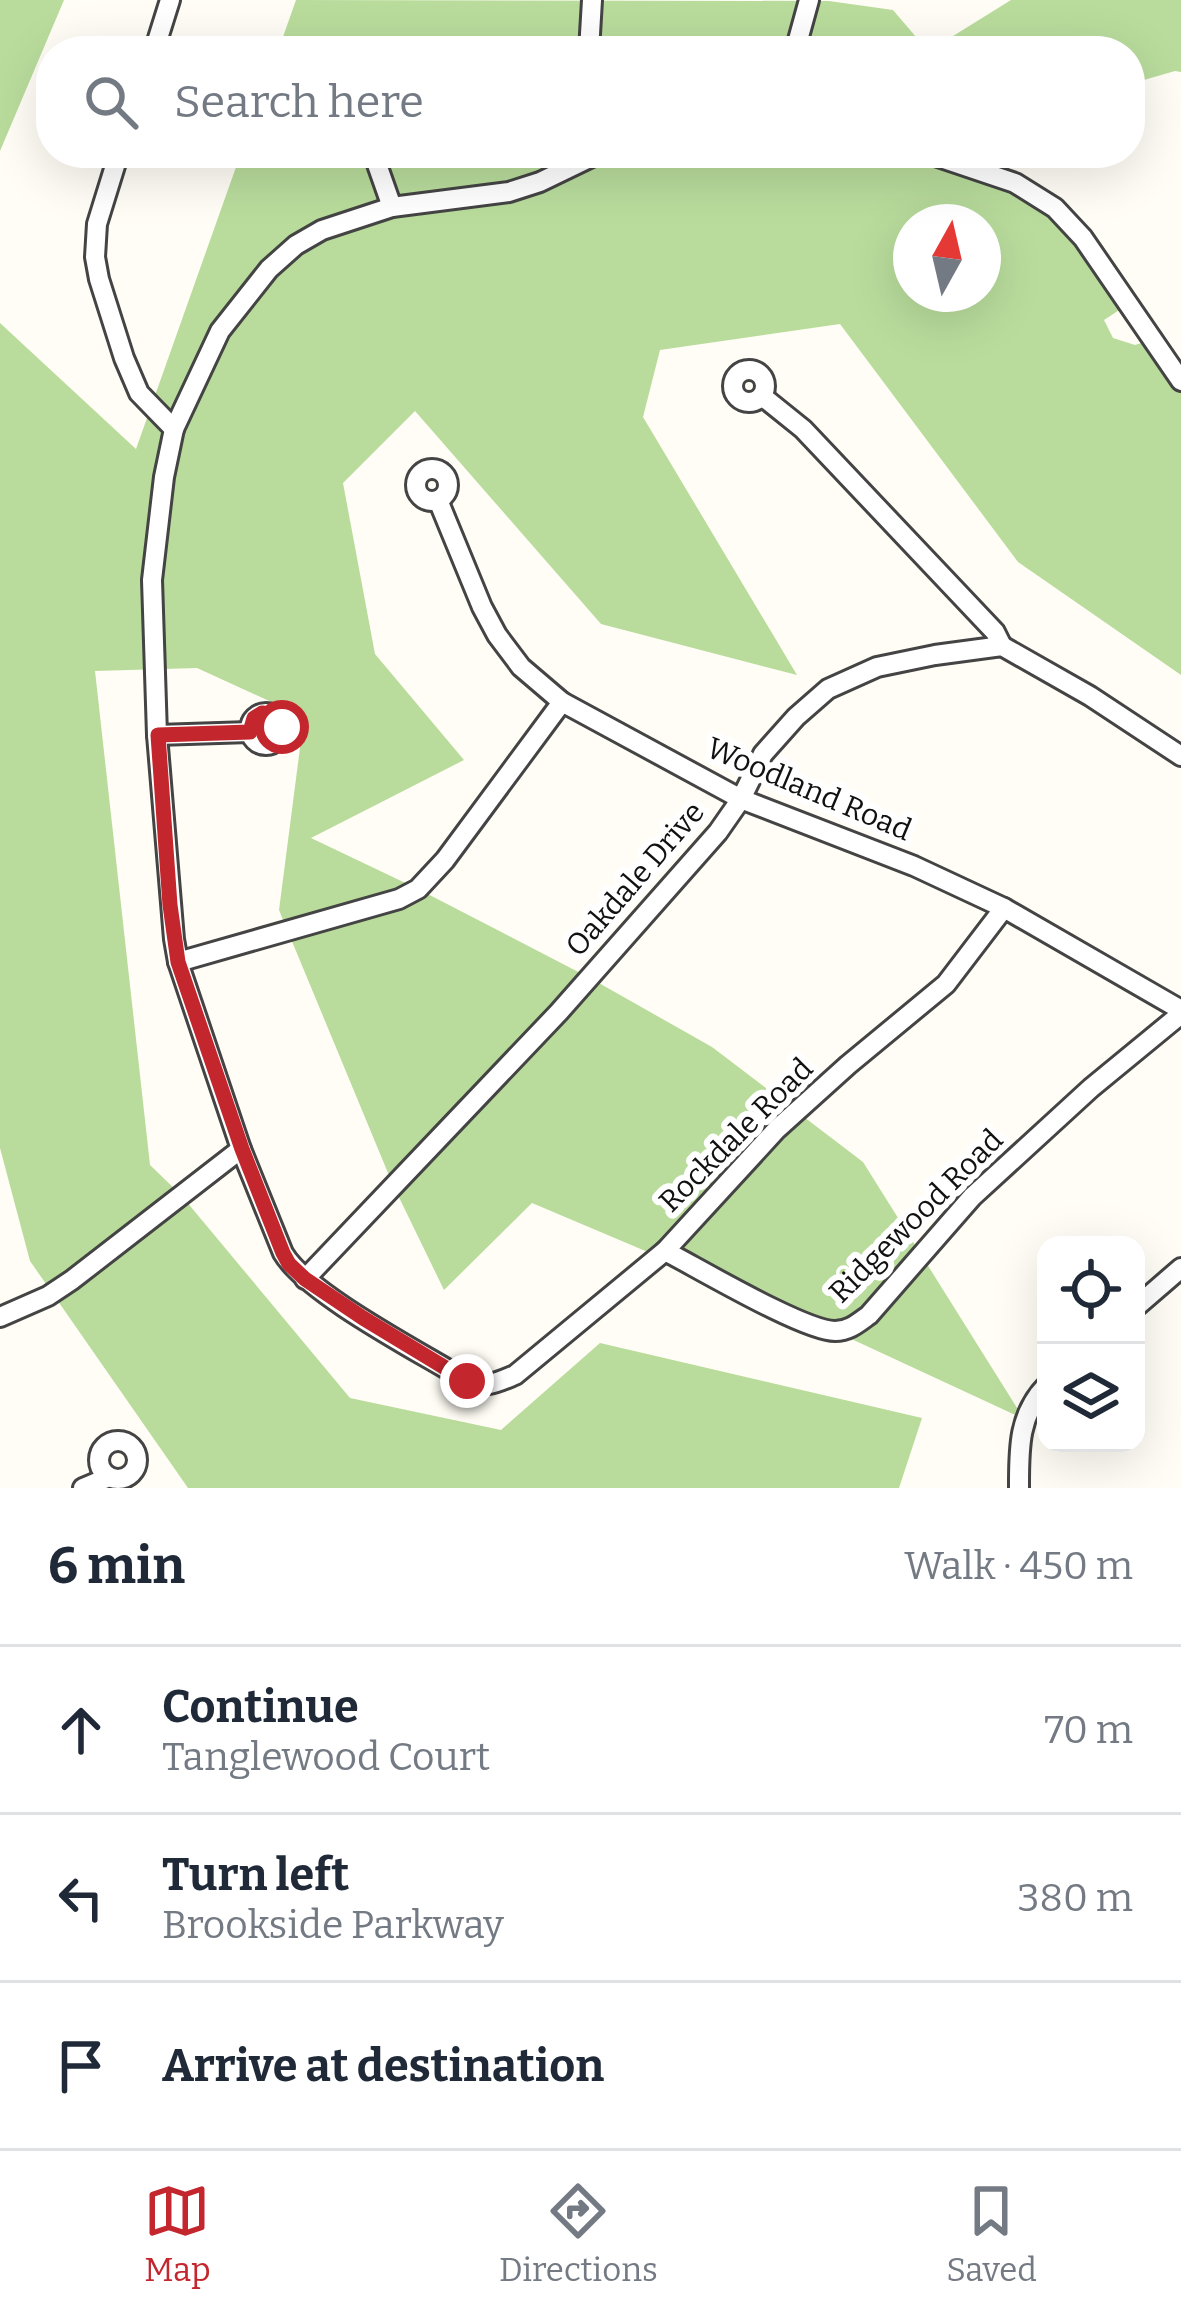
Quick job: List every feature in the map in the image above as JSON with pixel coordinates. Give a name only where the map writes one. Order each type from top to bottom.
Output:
[{"type":"street","points":[[159,36],[170,0]]},
{"type":"street","points":[[590,36],[592,0]]},
{"type":"street","points":[[799,36],[809,0]]},
{"type":"street","points":[[115,168],[98,224],[99,279],[139,393],[174,429]]},
{"type":"street","points":[[378,168],[392,207]]},
{"type":"street","points":[[305,1279],[283,1253],[178,962],[158,735],[152,580],[174,429],[220,331],[269,269],[296,245],[322,230],[392,207],[509,193],[569,168]]},
{"type":"street","points":[[970,168],[1015,183],[1055,208],[1083,238],[1181,381]]},
{"type":"street","points":[[762,395],[803,429],[995,632],[1002,646],[1181,756]]},
{"type":"street","name":"Woodland Road","points":[[438,500],[497,635],[521,667],[562,701],[741,799],[914,866],[1004,908],[1181,1012]]},
{"type":"street","name":"Oakdale Drive","points":[[305,1279],[560,1012],[718,832],[763,754],[796,717],[828,689],[877,667],[1002,646]]},
{"type":"street","points":[[178,962],[399,899],[418,889],[445,860],[562,701]]},
{"type":"street","points":[[158,735],[250,732]]},
{"type":"street","name":"Rockdale Road","points":[[305,1279],[467,1381],[493,1385],[530,1365],[665,1251],[777,1129],[946,984],[1004,908]]},
{"type":"street","name":"Ridgewood Road","points":[[665,1251],[802,1322],[839,1331],[854,1326],[972,1196],[1181,1012]]},
{"type":"street","points":[[0,1317],[48,1297],[242,1149]]},
{"type":"street","points":[[1145,1299],[1181,1268]]},
{"type":"street","points":[[1018,1488],[1024,1419],[1037,1396]]},
{"type":"street","points":[[83,1488],[109,1477]]},
{"type":"green space","points":[[0,0],[64,0],[49,36],[36,36],[36,66],[0,151]]},
{"type":"green space","points":[[296,0],[829,1],[893,10],[915,36],[283,36]]},
{"type":"green space","points":[[1011,0],[1181,0],[1181,72],[1145,80],[1145,36],[953,36]]},
{"type":"green space","points":[[236,168],[1006,168],[1001,190],[1082,237],[1127,305],[1104,320],[1113,338],[1135,345],[1151,340],[1181,391],[1181,675],[1018,562],[840,324],[660,350],[643,417],[797,675],[601,624],[415,411],[343,483],[375,654],[464,760],[311,838],[590,978],[712,1047],[863,1162],[1024,1419],[832,1330],[532,1203],[444,1290],[393,1185],[279,910],[304,717],[197,668],[95,671],[150,1165],[181,1195],[350,1398],[501,1430],[600,1343],[922,1418],[899,1488],[188,1488],[30,1261],[0,1148],[0,323],[136,449]]},
{"type":"route","points":[[282,727],[273,715],[262,713],[254,718],[250,732],[158,735],[178,962],[242,1149],[289,1264],[363,1318],[467,1381]]}]
